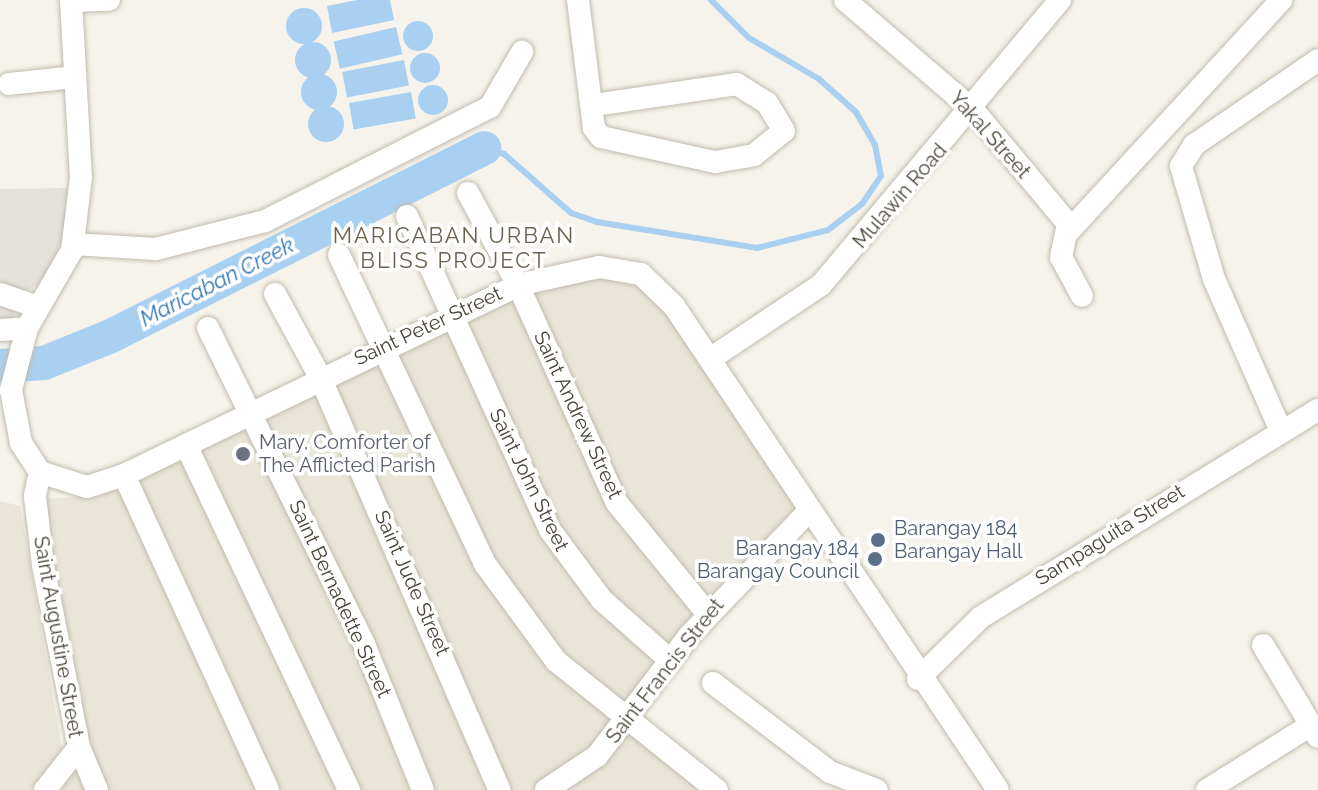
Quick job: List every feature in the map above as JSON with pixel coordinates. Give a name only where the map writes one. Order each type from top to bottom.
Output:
[{"type":"street","points":[[40,472],[21,443],[7,393],[25,333],[73,244],[81,178],[71,0],[109,0]]},
{"type":"street","points":[[578,0],[594,105],[594,128],[603,139],[715,162],[754,155],[784,131],[767,103],[737,84],[594,105]]},
{"type":"street","name":"Yakal Street","points":[[845,0],[974,111],[1068,232]]},
{"type":"street","name":"Mulawin Road","points":[[710,359],[821,285],[974,111],[1060,0]]},
{"type":"street","points":[[1082,296],[1061,257],[1068,232],[1281,0]]},
{"type":"street","points":[[73,244],[156,249],[265,221],[490,107],[522,52]]},
{"type":"street","points":[[1281,431],[1214,279],[1181,166],[1194,145],[1318,60]]},
{"type":"street","points":[[9,84],[75,77]]},
{"type":"street","name":"Saint Andrew Street","points":[[468,193],[518,285],[617,503],[708,614]]},
{"type":"street","name":"Saint John Street","points":[[407,216],[453,311],[513,454],[570,562],[671,661]]},
{"type":"street","points":[[339,255],[385,344],[485,564],[556,661],[717,790]]},
{"type":"street","name":"Saint Peter Street","points":[[40,472],[87,487],[124,475],[453,311],[518,285],[599,267],[641,274],[674,306],[918,679],[998,790]]},
{"type":"street","points":[[0,294],[38,307]]},
{"type":"street","name":"Saint Jude Street","points":[[275,294],[320,377],[500,790]]},
{"type":"street","name":"Saint Bernadette Street","points":[[208,328],[252,411],[364,644],[423,790]]},
{"type":"street","points":[[0,330],[25,333]]},
{"type":"street","name":"Sampaguita Street","points":[[918,679],[981,617],[1318,410]]},
{"type":"street","points":[[186,445],[349,790]]},
{"type":"street","name":"Saint Augustine Street","points":[[40,472],[35,496],[43,565],[79,747],[45,790]]},
{"type":"street","points":[[124,475],[268,790]]},
{"type":"street","name":"Saint Francis Street","points":[[546,790],[597,756],[628,721],[708,614],[810,510]]},
{"type":"street","points":[[1207,790],[1315,731],[1263,645]]},
{"type":"street","points":[[713,683],[830,772],[877,790]]},
{"type":"street","points":[[79,747],[97,790]]},
{"type":"shaded area","points":[[68,188],[62,244],[41,284],[25,291],[12,319],[0,323],[0,189]]},
{"type":"shaded area","points":[[607,277],[647,290],[668,315],[809,521],[773,547],[638,718],[730,790],[57,790],[90,748],[41,499],[102,496],[450,324],[519,295]]},
{"type":"shaded area","points":[[0,501],[20,506],[62,749],[30,790],[0,790]]},
{"type":"water","points":[[357,0],[390,0],[394,20],[332,33],[327,6]]},
{"type":"water","points":[[304,8],[317,13],[322,26],[317,39],[304,44],[291,39],[286,26],[291,13]]},
{"type":"water","points":[[418,21],[428,26],[433,36],[428,46],[418,51],[408,46],[403,36],[408,26]]},
{"type":"water","points":[[396,27],[402,54],[340,69],[334,41]]},
{"type":"water","points":[[313,42],[326,47],[331,60],[326,73],[313,78],[300,73],[295,60],[300,47]]},
{"type":"water","points":[[425,53],[435,58],[440,68],[435,78],[425,83],[415,78],[410,68],[415,58]]},
{"type":"water","points":[[404,60],[409,86],[347,98],[342,72]]},
{"type":"water","points":[[319,74],[332,79],[337,92],[332,105],[319,110],[306,105],[301,92],[306,79]]},
{"type":"water","points":[[433,85],[443,90],[448,100],[443,110],[433,115],[423,110],[418,100],[423,90]]},
{"type":"water","points":[[411,92],[416,119],[354,130],[349,103]]},
{"type":"water","points":[[326,106],[339,111],[344,124],[339,137],[326,142],[313,137],[308,124],[313,111]]},
{"type":"waterway","name":"Maricaban Creek","points":[[484,148],[504,154],[571,213],[597,222],[757,248],[828,230],[862,204],[881,176],[875,145],[856,112],[819,79],[749,38],[711,0]]},
{"type":"waterway","name":"Maricaban Creek","points":[[0,366],[44,363],[111,336],[484,148]]},
{"type":"place","name":"Mary, Comforter of The Afflicted Parish","points":[[243,454]]},
{"type":"place","name":"Barangay 184 Barangay Hall","points":[[878,540]]},
{"type":"place","name":"Barangay 184 Barangay Council","points":[[875,559]]},
{"type":"district","name":"MARICABAN URBAN BLISS PROJECT","points":[[454,248]]}]
